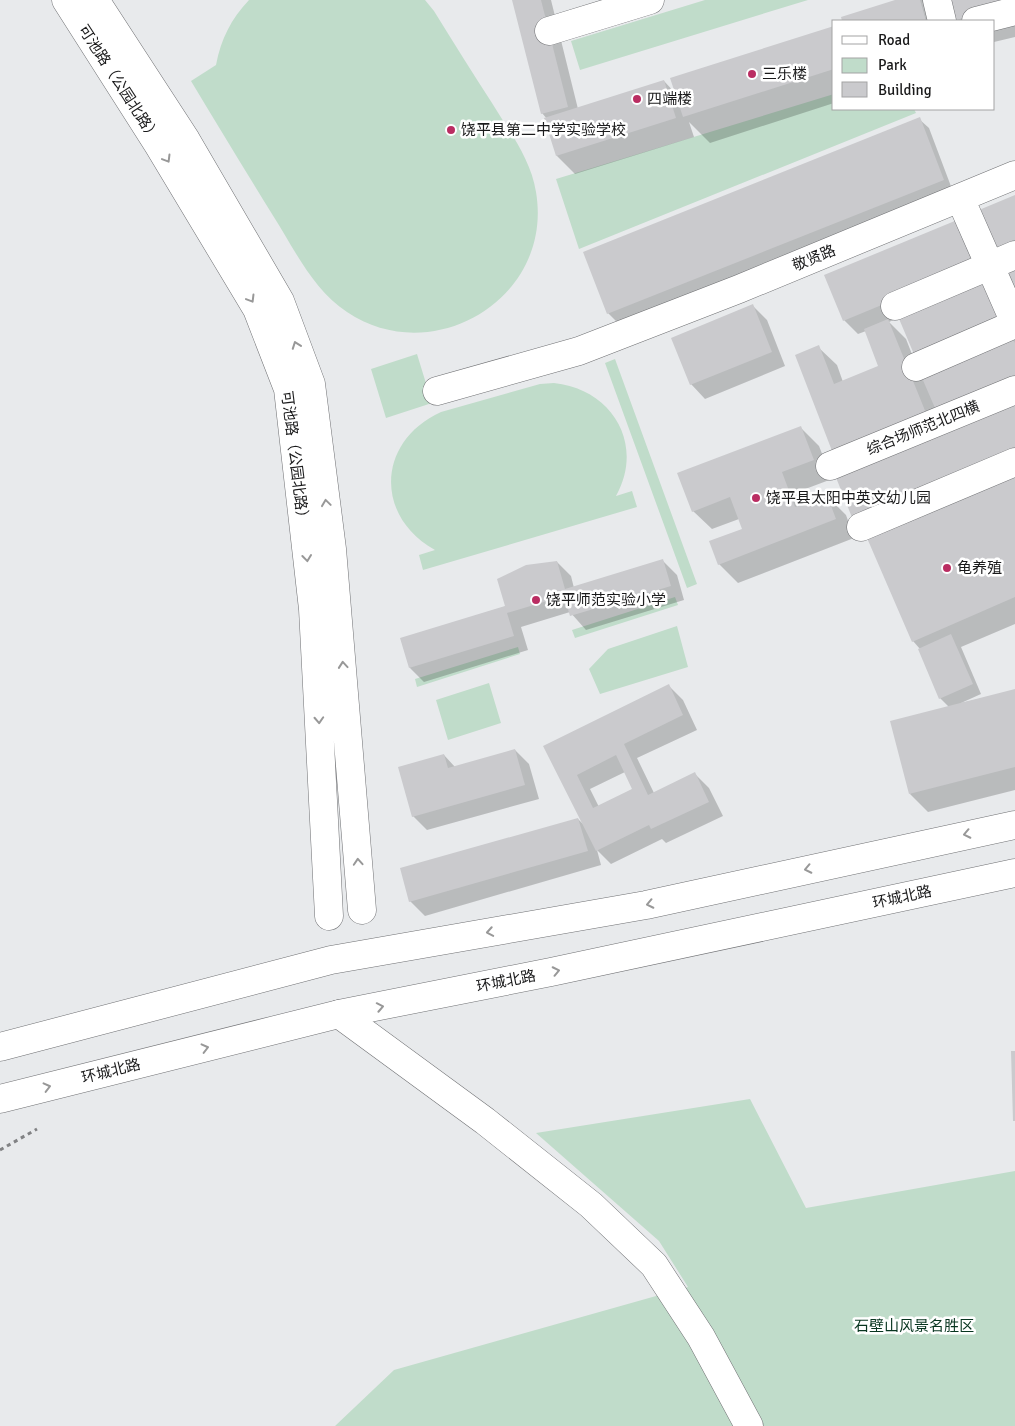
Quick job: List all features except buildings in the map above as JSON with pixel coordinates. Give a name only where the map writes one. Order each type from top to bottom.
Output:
[{"type":"main road","name":"可池路（公园北路）","points":[[66,0],[159,146],[257,309],[288,389],[313,609],[329,916]]},
{"type":"main road","name":"可池路（公园北路）","points":[[95,0],[186,140],[280,301],[310,384],[332,549],[362,910]]},
{"type":"main road","points":[[549,31],[650,0]]},
{"type":"main road","points":[[937,0],[942,20]]},
{"type":"main road","points":[[980,20],[1015,11]]},
{"type":"main road","name":"敬贤路","points":[[437,391],[579,350],[739,289],[1015,175]]},
{"type":"main road","points":[[916,367],[1015,323],[960,198]]},
{"type":"main road","points":[[895,306],[1015,255]]},
{"type":"main road","name":"综合场师范北四横","points":[[830,466],[1015,390]]},
{"type":"main road","points":[[861,527],[1015,462]]},
{"type":"main road","points":[[0,1047],[331,960],[646,905],[1015,825]]},
{"type":"main road","name":"环城北路","points":[[0,1099],[339,1014],[561,970],[1015,873]]},
{"type":"main road","points":[[339,1014],[484,1120],[583,1199],[654,1265],[701,1337],[749,1426]]},
{"type":"path","points":[[0,1150],[37,1129]]},
{"type":"green space","points":[[249,0],[425,0],[434,11],[518,146],[529,168],[536,192],[537,230],[526,264],[507,292],[480,314],[449,327],[415,333],[381,328],[347,312],[335,303],[314,280],[296,254],[191,81],[216,65],[228,30]]},
{"type":"green space","points":[[705,0],[808,0],[580,70],[571,41]]},
{"type":"green space","points":[[832,95],[832,110],[914,110],[916,113],[579,249],[556,179]]},
{"type":"green space","points":[[417,354],[432,403],[386,418],[371,369]]},
{"type":"green space","points":[[615,359],[697,584],[687,588],[605,363]]},
{"type":"green space","points":[[554,383],[575,387],[592,396],[607,408],[618,422],[624,439],[627,457],[624,476],[616,496],[632,491],[637,507],[423,570],[419,555],[435,550],[415,535],[401,518],[393,499],[391,479],[395,459],[404,441],[420,425],[441,412],[540,384]]},
{"type":"green space","points":[[675,597],[678,605],[575,638],[572,630]]},
{"type":"green space","points":[[677,626],[688,667],[600,694],[589,669],[608,649]]},
{"type":"green space","points":[[518,647],[520,654],[417,687],[415,679]]},
{"type":"green space","points":[[489,683],[501,723],[448,740],[436,700]]},
{"type":"green space","name":"石壁山风景名胜区","points":[[750,1099],[806,1208],[1015,1171],[1015,1426],[335,1426],[394,1370],[688,1287],[659,1241],[536,1133]]},
{"type":"place","name":"三乐楼","points":[[752,74]]},
{"type":"place","name":"四端楼","points":[[637,99]]},
{"type":"place","name":"饶平县第二中学实验学校","points":[[451,130]]},
{"type":"place","name":"饶平县太阳中英文幼儿园","points":[[756,498]]},
{"type":"place","name":"龟养殖","points":[[947,568]]},
{"type":"place","name":"饶平师范实验小学","points":[[536,600]]}]
